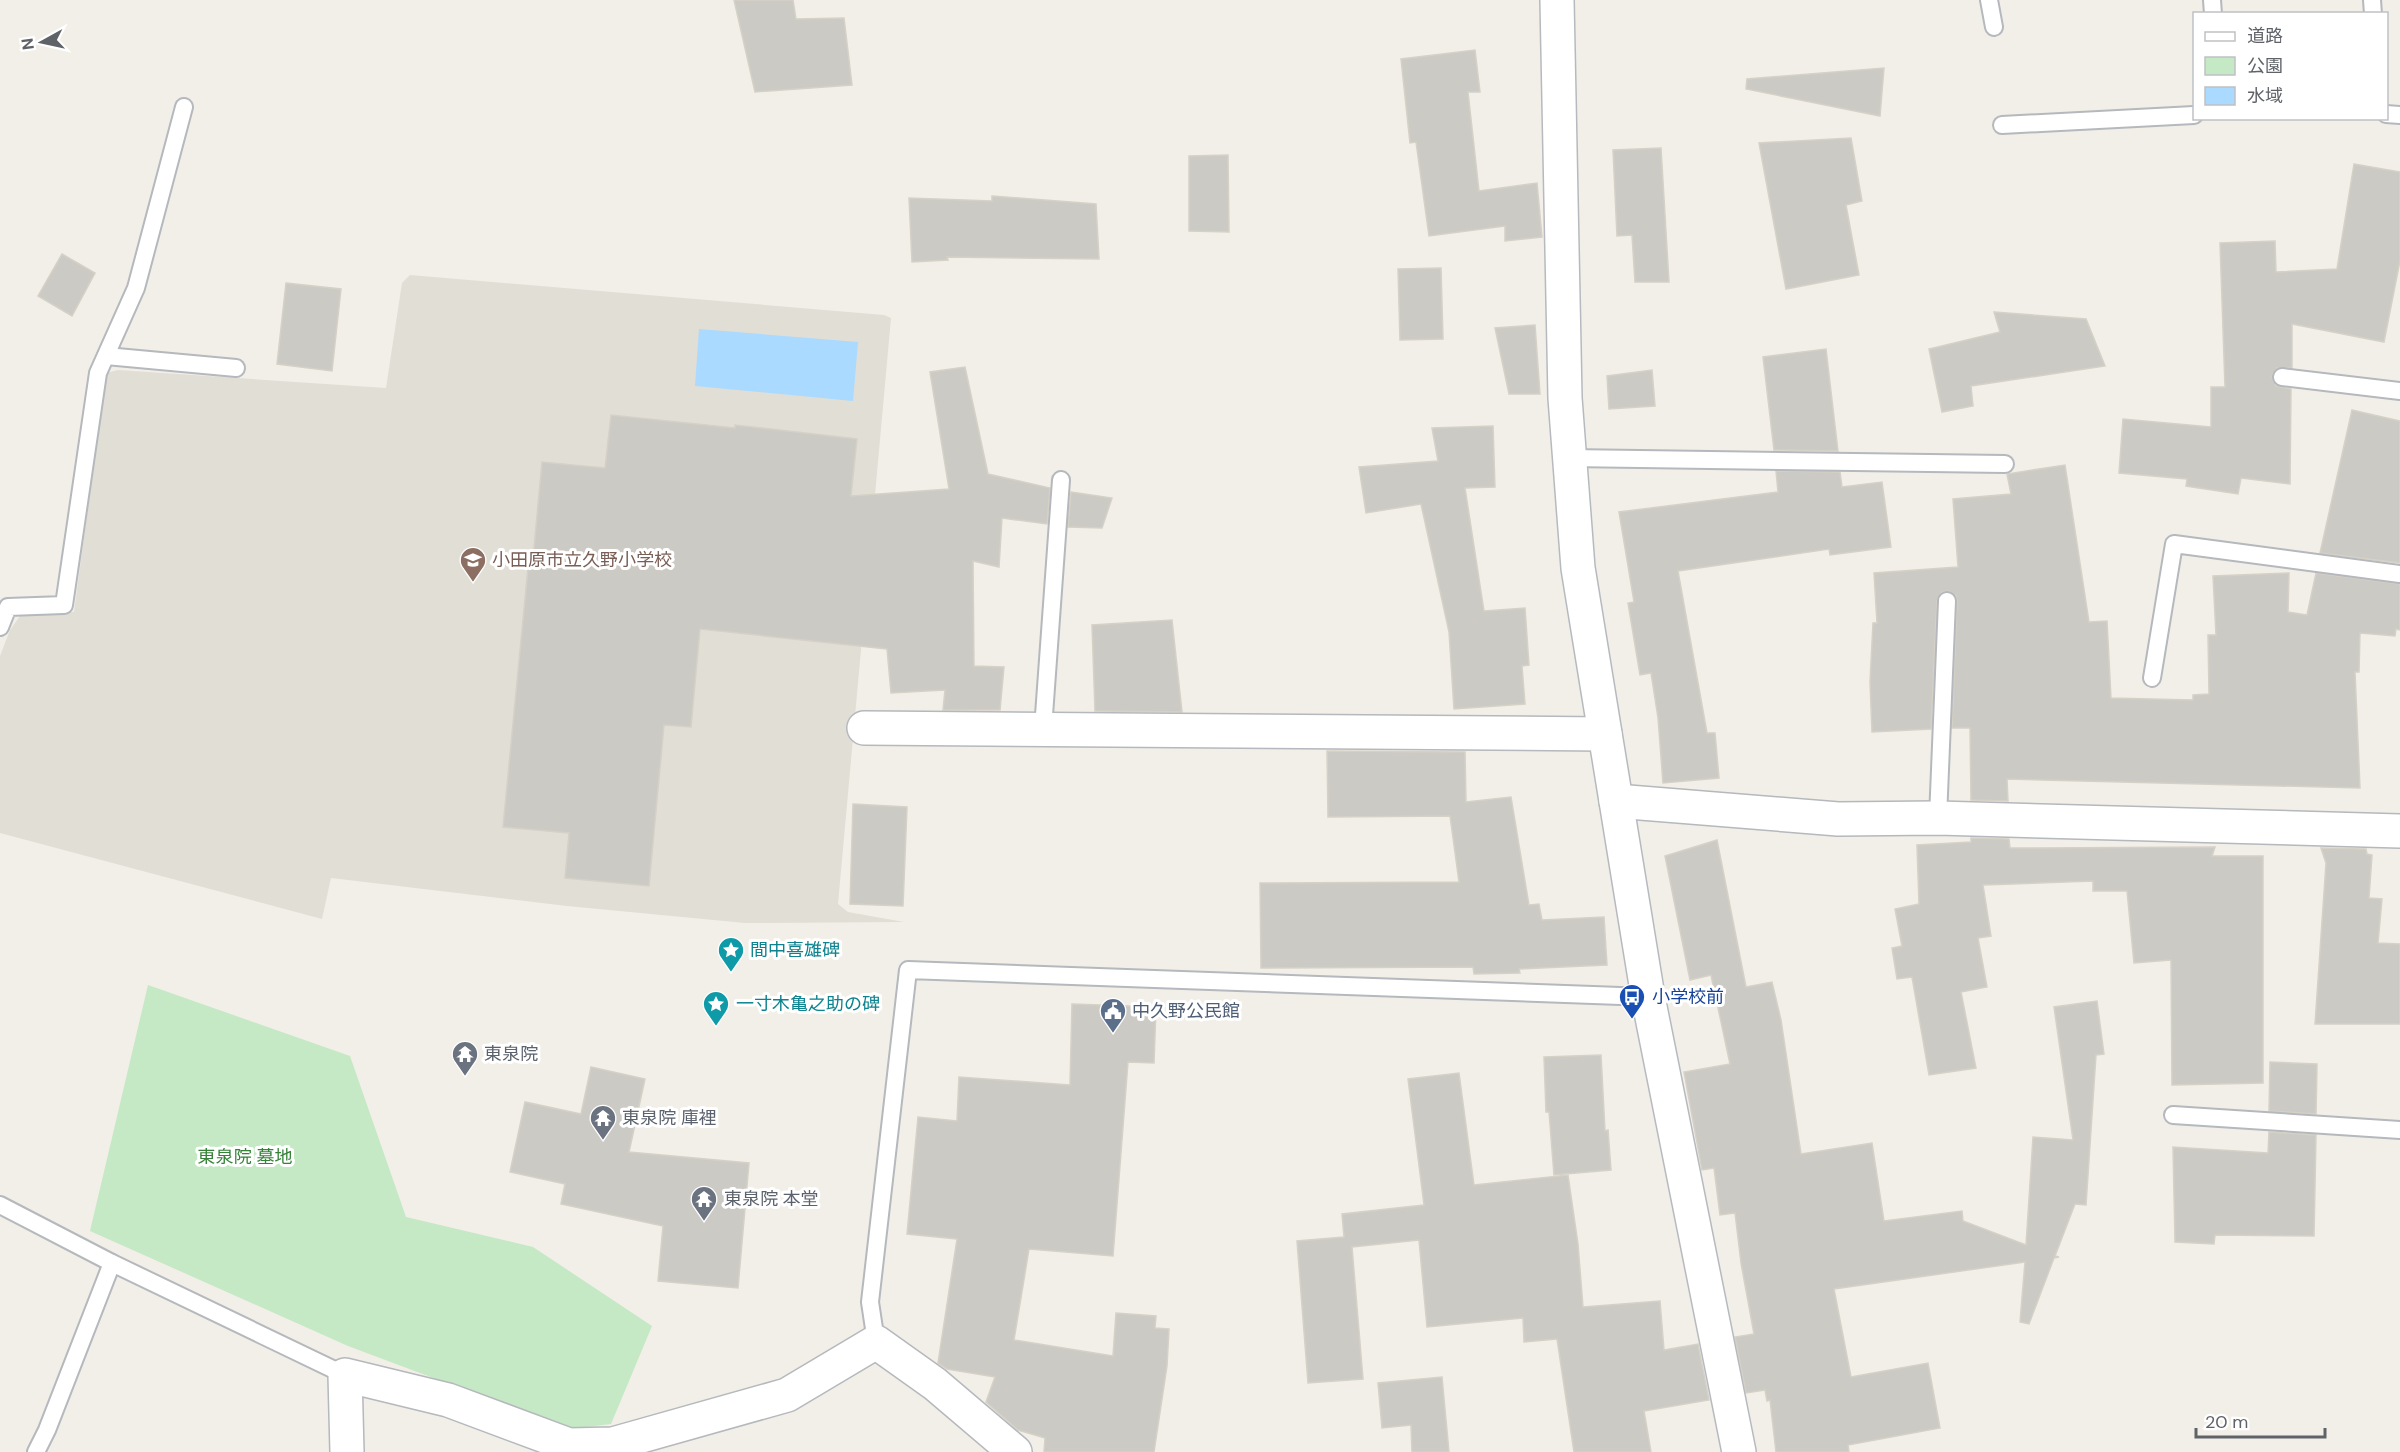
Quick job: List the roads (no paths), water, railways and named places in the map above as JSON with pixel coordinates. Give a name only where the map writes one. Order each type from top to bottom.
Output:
[{"type":"street","points":[[1557,0],[1564,350],[1569,458],[1578,568],[1648,997],[1739,1452]]},
{"type":"street","points":[[864,728],[1605,734]]},
{"type":"street","points":[[1616,801],[1838,819],[1938,818],[2400,831]]},
{"type":"street","points":[[347,1452],[345,1375],[448,1400],[569,1445],[613,1444],[787,1395],[876,1342],[935,1384],[1015,1452]]},
{"type":"lane","points":[[1989,0],[1994,27]]},
{"type":"lane","points":[[0,627],[8,607],[64,605],[98,373],[136,288],[184,107]]},
{"type":"lane","points":[[2002,125],[2193,115]]},
{"type":"lane","points":[[106,356],[236,368]]},
{"type":"lane","points":[[2282,377],[2400,391]]},
{"type":"lane","points":[[1569,458],[2005,464]]},
{"type":"lane","points":[[1043,729],[1061,480]]},
{"type":"lane","points":[[2152,678],[2174,544],[2400,574]]},
{"type":"lane","points":[[1938,818],[1947,601]]},
{"type":"lane","points":[[876,1342],[870,1302],[908,970],[1648,997]]},
{"type":"lane","points":[[2173,1115],[2400,1130]]},
{"type":"lane","points":[[0,1205],[112,1263],[345,1375]]},
{"type":"lane","points":[[36,1452],[112,1263]]},
{"type":"water","points":[[699,329],[858,342],[853,401],[695,386]]},
{"type":"place","name":"小田原市立久野小学校","points":[[473,583]]},
{"type":"place","name":"間中喜雄碑","points":[[731,973]]},
{"type":"place","name":"小学校前","points":[[1632,1020]]},
{"type":"place","name":"一寸木亀之助の碑","points":[[716,1027]]},
{"type":"place","name":"中久野公民館","points":[[1113,1034]]},
{"type":"place","name":"東泉院","points":[[465,1077]]},
{"type":"place","name":"東泉院 庫裡","points":[[603,1141]]},
{"type":"place","name":"東泉院 本堂","points":[[704,1222]]},
{"type":"park label","name":"東泉院 墓地","points":[[245,1157]]}]
